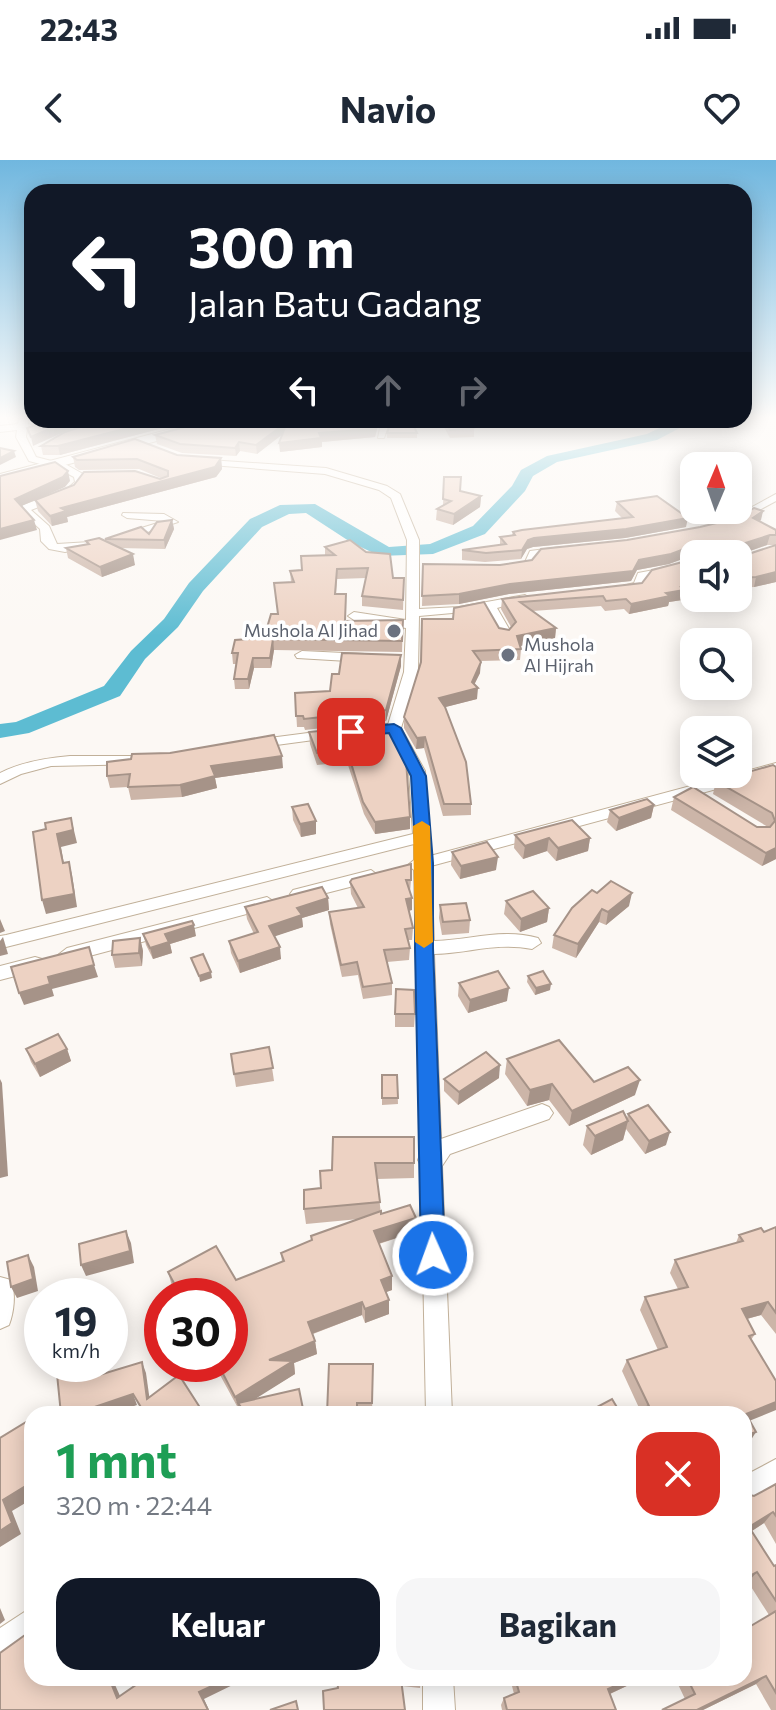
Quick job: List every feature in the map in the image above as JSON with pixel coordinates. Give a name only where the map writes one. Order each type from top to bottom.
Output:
[{"type":"street","points":[[70,491],[25,511],[45,528],[47,541],[53,547],[65,549],[97,543]]},
{"type":"street","points":[[388,491],[396,496],[413,540],[418,566],[413,619],[404,659],[407,689],[388,729],[417,771],[424,863],[429,1160],[438,1406]]},
{"type":"street","points":[[722,525],[776,497]]},
{"type":"street","points":[[111,540],[173,522],[164,517],[127,515]]},
{"type":"street","points":[[496,570],[530,564],[534,553],[582,547]]},
{"type":"street","points":[[604,590],[639,586],[642,576],[680,567]]},
{"type":"street","points":[[354,616],[413,619],[540,598]]},
{"type":"street","points":[[489,605],[506,634]]},
{"type":"street","points":[[302,655],[380,658]]},
{"type":"street","points":[[240,746],[342,733]]},
{"type":"street","points":[[0,779],[19,769],[41,763],[159,759]]},
{"type":"street","points":[[0,973],[776,768]]},
{"type":"street","points":[[691,791],[714,805]]},
{"type":"street","points":[[6,941],[422,837]]},
{"type":"street","points":[[424,948],[461,947],[508,938],[532,943]]},
{"type":"street","points":[[429,1160],[438,1158],[441,1148],[542,1113]]},
{"type":"street","points":[[0,1317],[2,1288]]},
{"type":"street","points":[[752,1486],[776,1473]]},
{"type":"street","points":[[0,1647],[24,1628]]},
{"type":"street","points":[[438,1686],[439,1710]]},
{"type":"building","points":[[0,491],[32,491],[15,499],[34,520],[0,529]]},
{"type":"building","points":[[58,491],[124,491],[61,508],[66,511],[50,516],[35,500]]},
{"type":"building","points":[[443,491],[481,496],[454,514],[437,509],[451,501],[443,499]]},
{"type":"building","points":[[657,496],[680,512],[680,519],[626,529],[534,538],[528,540],[522,550],[486,553],[462,550],[506,544],[500,537],[515,535],[513,532],[522,530],[633,517],[617,502]]},
{"type":"building","points":[[752,509],[763,511],[753,518],[776,530],[776,535],[752,541],[680,540],[680,551],[639,560],[633,571],[422,596],[423,564],[500,565],[532,560],[541,549],[627,540],[712,524],[752,524]]},
{"type":"building","points":[[172,520],[164,540],[105,539],[141,527],[149,534],[157,522]]},
{"type":"building","points":[[99,538],[133,554],[100,567],[66,548],[89,544],[86,541]]},
{"type":"building","points":[[350,540],[366,552],[390,554],[393,578],[404,578],[403,600],[362,596],[368,568],[337,569],[335,594],[346,594],[345,621],[403,620],[402,641],[273,639],[270,658],[253,658],[248,679],[234,679],[238,653],[232,653],[235,640],[264,638],[271,614],[278,614],[274,583],[294,582],[290,571],[302,570],[301,556],[335,555],[325,547]]},
{"type":"building","points":[[776,545],[776,572],[752,577],[752,553]]},
{"type":"building","points":[[680,563],[680,591],[666,593],[670,596],[631,604],[626,599],[606,601],[603,596],[520,602],[556,628],[517,636],[521,649],[473,651],[481,662],[472,682],[478,688],[439,698],[466,762],[471,804],[444,804],[425,737],[417,738],[404,717],[421,662],[422,619],[453,619],[454,608],[484,602],[499,628],[509,630],[516,622],[502,599],[642,583],[652,570]]},
{"type":"building","points":[[342,653],[401,655],[386,710],[304,719],[303,716],[296,716],[295,693],[330,691],[332,674],[339,674]]},
{"type":"building","points":[[387,724],[406,760],[410,817],[375,822],[363,802],[347,750],[317,753],[309,732]]},
{"type":"building","points":[[274,735],[282,756],[211,766],[215,776],[180,785],[128,787],[130,774],[107,776],[107,762],[131,759],[132,754],[170,753]]},
{"type":"building","points":[[773,765],[776,767],[776,848],[766,853],[674,797],[695,788],[757,827],[770,827],[775,821],[772,813],[728,788],[752,788],[752,771]]},
{"type":"building","points":[[647,799],[654,805],[619,818],[610,810]]},
{"type":"building","points":[[308,804],[316,821],[300,824],[292,807]]},
{"type":"building","points":[[71,818],[73,830],[57,834],[63,863],[69,862],[74,894],[42,900],[33,832],[46,829],[45,823]]},
{"type":"building","points":[[572,820],[590,838],[558,848],[549,838],[525,846],[515,835]]},
{"type":"building","points":[[487,842],[498,857],[461,866],[452,852]]},
{"type":"building","points":[[411,864],[411,880],[406,880],[412,898],[406,899],[413,928],[405,929],[410,948],[384,950],[392,983],[363,987],[357,962],[341,965],[329,912],[364,907],[350,882],[352,879]]},
{"type":"building","points":[[611,881],[632,893],[608,912],[602,909],[578,944],[554,935],[572,908],[592,890],[597,893]]},
{"type":"building","points":[[322,887],[328,898],[297,908],[302,915],[269,926],[280,947],[238,961],[229,941],[258,932],[245,907]]},
{"type":"building","points":[[533,891],[549,908],[521,919],[506,901]]},
{"type":"building","points":[[466,903],[470,920],[443,922],[440,905]]},
{"type":"building","points":[[192,921],[194,925],[165,934],[169,942],[150,948],[143,934]]},
{"type":"building","points":[[140,938],[139,953],[112,955],[113,941]]},
{"type":"building","points":[[89,947],[94,965],[48,977],[50,984],[19,993],[11,967]]},
{"type":"building","points":[[203,954],[211,972],[199,976],[191,958]]},
{"type":"building","points":[[498,971],[509,988],[470,1000],[459,983]]},
{"type":"building","points":[[543,971],[551,984],[536,988],[528,976]]},
{"type":"building","points":[[396,989],[414,990],[415,1014],[395,1014]]},
{"type":"building","points":[[58,1034],[67,1049],[35,1064],[26,1049]]},
{"type":"building","points":[[559,1040],[594,1082],[628,1067],[640,1080],[572,1111],[552,1084],[530,1090],[507,1059]]},
{"type":"building","points":[[269,1047],[273,1068],[234,1074],[231,1054]]},
{"type":"building","points":[[486,1052],[500,1065],[459,1092],[444,1079]]},
{"type":"building","points":[[382,1075],[397,1075],[398,1098],[382,1098]]},
{"type":"building","points":[[648,1105],[670,1132],[649,1141],[628,1114]]},
{"type":"building","points":[[623,1111],[628,1121],[595,1136],[587,1126]]},
{"type":"building","points":[[333,1137],[414,1137],[414,1163],[375,1163],[380,1202],[304,1209],[304,1190],[321,1188],[320,1171],[332,1170]]},
{"type":"building","points":[[410,1205],[416,1218],[374,1231],[392,1276],[381,1280],[389,1300],[365,1309],[362,1302],[308,1322],[315,1341],[269,1360],[293,1361],[235,1397],[227,1382],[248,1382],[248,1278],[241,1278],[284,1261],[281,1253],[312,1240],[311,1236],[381,1211],[381,1214]]},
{"type":"building","points":[[776,1227],[776,1313],[768,1302],[742,1309],[755,1334],[749,1336],[776,1381],[776,1402],[752,1412],[752,1406],[649,1406],[627,1360],[667,1347],[645,1297],[688,1287],[675,1260],[743,1241],[739,1235],[761,1228],[764,1232]]},
{"type":"building","points":[[126,1231],[130,1251],[81,1265],[79,1244]]},
{"type":"building","points":[[216,1246],[235,1278],[171,1278],[168,1272]]},
{"type":"building","points":[[28,1255],[33,1278],[24,1278],[24,1282],[11,1287],[7,1262]]},
{"type":"building","points":[[142,1362],[147,1399],[170,1382],[184,1382],[199,1406],[140,1406],[133,1394],[98,1406],[60,1406],[58,1382],[128,1382],[128,1366]]},
{"type":"building","points":[[329,1364],[373,1364],[372,1403],[327,1406]]},
{"type":"building","points":[[299,1389],[302,1406],[240,1406],[238,1403]]},
{"type":"building","points":[[612,1399],[616,1406],[599,1406]]},
{"type":"building","points":[[24,1423],[24,1487],[3,1500],[12,1523],[0,1531],[0,1438]]},
{"type":"building","points":[[776,1484],[776,1516],[773,1512],[752,1525],[754,1496]]},
{"type":"building","points":[[752,1532],[776,1565],[776,1601],[757,1572],[752,1575]]},
{"type":"building","points":[[776,1611],[776,1693],[766,1676],[752,1683],[752,1625]]},
{"type":"building","points":[[24,1636],[24,1686],[112,1686],[117,1698],[134,1686],[212,1686],[199,1692],[208,1710],[0,1710],[0,1653]]},
{"type":"building","points":[[402,1686],[405,1710],[324,1710],[323,1691]]},
{"type":"building","points":[[517,1686],[615,1686],[608,1689],[616,1710],[507,1710],[504,1698],[519,1692]]},
{"type":"building","points":[[691,1686],[746,1686],[697,1710],[662,1710],[695,1694]]},
{"type":"building","points":[[296,1701],[298,1710],[270,1710]]},
{"type":"waterway","points":[[0,731],[21,728],[112,691],[138,655],[171,623],[196,587],[256,523],[286,509],[309,508],[358,539],[386,552],[433,549],[479,530],[516,491]]},
{"type":"slow traffic","points":[[422,826],[424,942]]},
{"type":"place","name":"Mushola Al Jihad","points":[[394,631]]},
{"type":"place","name":"Mushola Al Hijrah","points":[[508,655]]},
{"type":"route","points":[[351,732],[394,728],[419,776],[424,863],[433,1255]]}]
